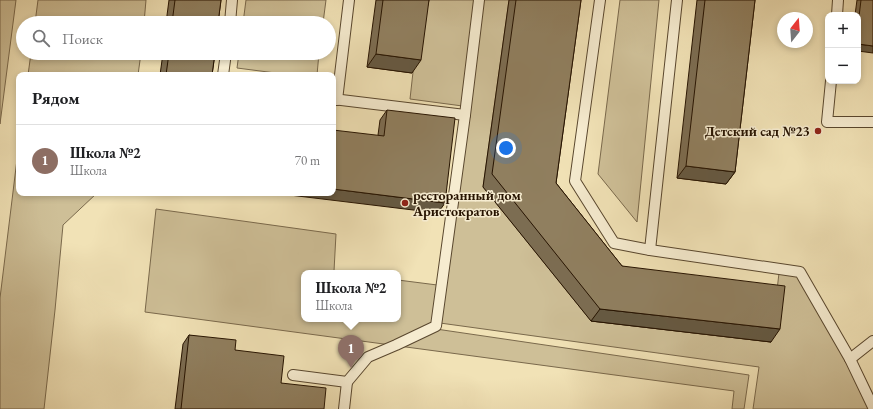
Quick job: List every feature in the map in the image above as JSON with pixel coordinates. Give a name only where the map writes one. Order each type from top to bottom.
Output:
[{"type":"lane","points":[[231,16],[232,0]]},
{"type":"lane","points":[[336,93],[349,0]]},
{"type":"lane","points":[[344,409],[347,382],[368,358],[436,326],[479,0]]},
{"type":"lane","points":[[600,0],[574,181],[614,243],[650,250],[800,272],[850,359],[873,407]]},
{"type":"lane","points":[[650,250],[677,0]]},
{"type":"lane","points":[[837,12],[838,0]]},
{"type":"lane","points":[[223,72],[225,60]]},
{"type":"lane","points":[[831,84],[827,122],[873,122]]},
{"type":"lane","points":[[336,100],[465,115]]},
{"type":"lane","points":[[850,359],[873,341]]},
{"type":"lane","points":[[293,375],[347,382]]},
{"type":"shaded area","points":[[0,0],[16,0],[0,124]]},
{"type":"shaded area","points":[[38,0],[146,0],[145,16],[36,16]]},
{"type":"shaded area","points":[[246,0],[326,0],[324,16],[244,16]]},
{"type":"shaded area","points":[[421,0],[509,0],[483,187],[591,321],[771,342],[779,273],[798,275],[847,361],[871,409],[753,409],[759,367],[440,323],[436,329],[749,375],[744,409],[732,409],[734,391],[145,312],[156,209],[336,234],[334,270],[301,270],[301,322],[401,322],[401,280],[445,286],[470,107],[410,99]]},
{"type":"shaded area","points":[[620,0],[659,0],[637,222],[598,174]]},
{"type":"shaded area","points":[[30,60],[140,60],[138,72],[28,72]]},
{"type":"shaded area","points":[[238,60],[318,60],[317,72],[268,72],[237,68]]},
{"type":"shaded area","points":[[16,167],[16,196],[94,196],[63,225],[44,409],[0,409],[0,298]]},
{"type":"building","points":[[175,0],[221,0],[219,16],[173,16]]},
{"type":"building","points":[[383,0],[429,0],[421,60],[376,54]]},
{"type":"building","points":[[516,0],[581,0],[556,183],[622,266],[785,286],[780,329],[600,309],[492,174]]},
{"type":"building","points":[[705,0],[755,0],[735,172],[686,166]]},
{"type":"building","points":[[861,0],[873,0],[873,46],[861,44],[861,12],[860,12]]},
{"type":"building","points":[[168,60],[214,60],[212,72],[166,72]]},
{"type":"building","points":[[387,110],[455,118],[445,203],[336,189],[336,130],[384,136]]},
{"type":"building","points":[[189,335],[236,340],[235,350],[284,356],[281,383],[326,388],[324,409],[181,409]]},
{"type":"place","name":"Детский сад №23","points":[[818,131]]},
{"type":"place","name":"ресторанный дом Аристократов","points":[[405,203]]},
{"type":"place","name":"Школа №2","points":[[351,368]]}]
